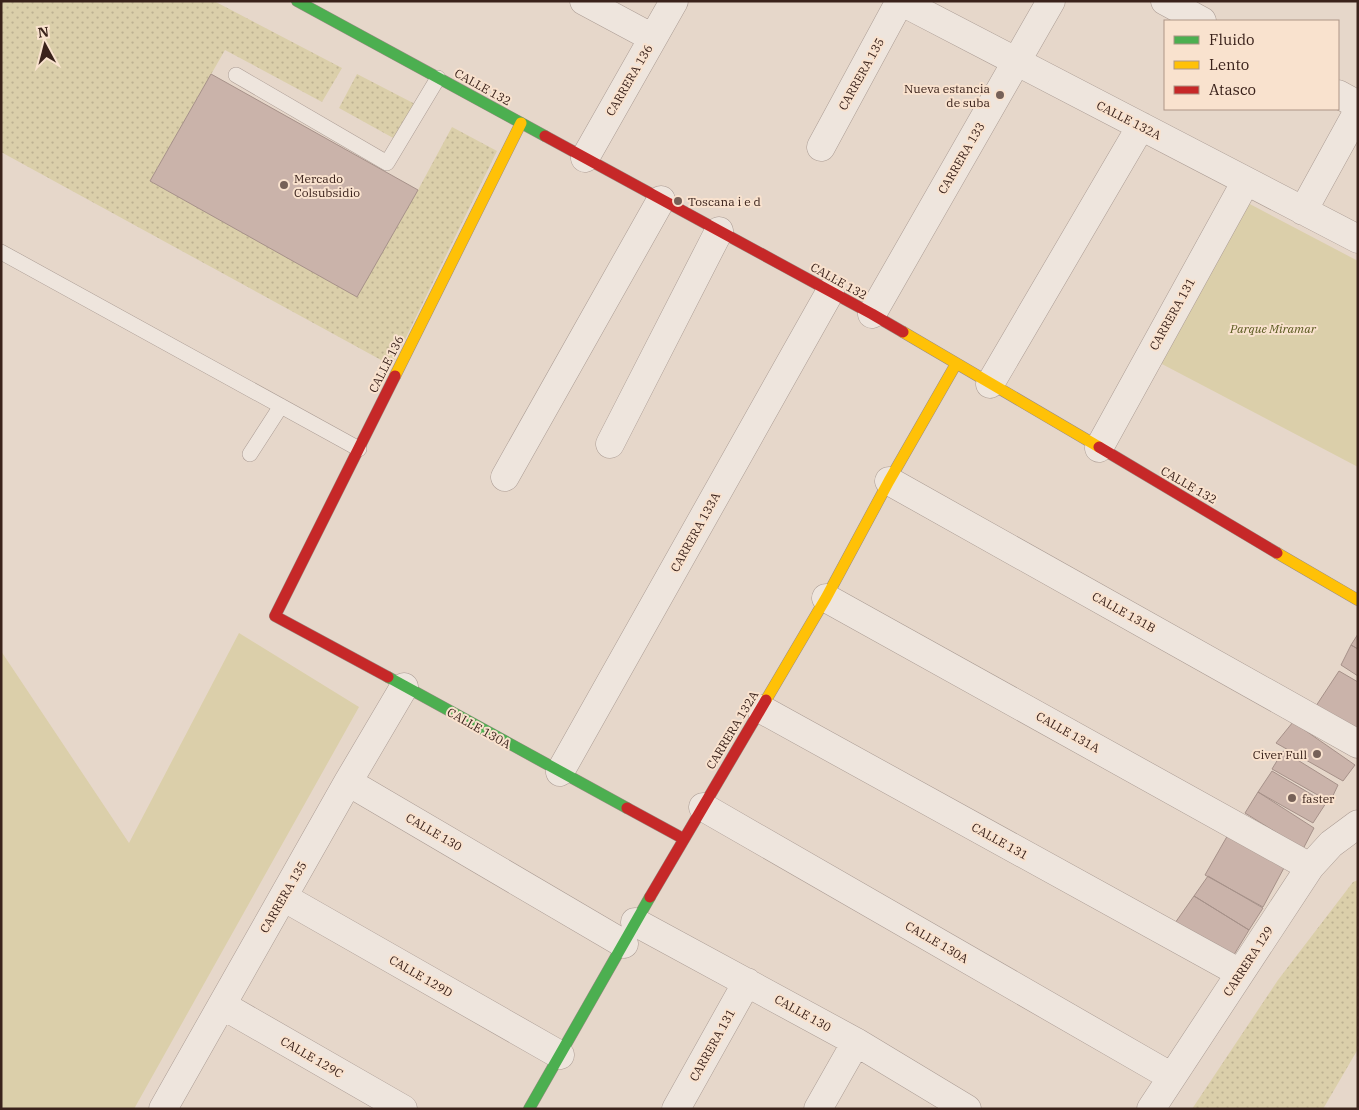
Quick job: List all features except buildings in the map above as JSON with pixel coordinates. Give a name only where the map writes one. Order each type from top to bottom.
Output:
[{"type":"street","name":"CALLE 132","points":[[297,1],[872,314],[1358,600]]},
{"type":"street","points":[[584,1],[653,38]]},
{"type":"street","name":"CARRERA 136","points":[[585,158],[674,1]]},
{"type":"street","name":"CALLE 132A","points":[[900,1],[1358,239]]},
{"type":"street","name":"CARRERA 135","points":[[821,147],[900,1]]},
{"type":"street","name":"CARRERA 133","points":[[872,314],[1051,1]]},
{"type":"street","points":[[1165,1],[1200,20]]},
{"type":"street","points":[[1339,95],[1358,105]]},
{"type":"street","points":[[1303,211],[1358,111]]},
{"type":"street","name":"CALLE 136","points":[[275,616],[521,124]]},
{"type":"street","points":[[990,384],[1141,126]]},
{"type":"street","name":"CARRERA 131","points":[[1099,448],[1246,181]]},
{"type":"street","points":[[505,477],[661,200]]},
{"type":"street","points":[[610,444],[719,231]]},
{"type":"street","name":"CARRERA 133A","points":[[560,772],[830,292]]},
{"type":"street","name":"CARRERA 132A","points":[[529,1109],[684,839],[826,598],[889,481],[956,364]]},
{"type":"street","name":"CALLE 131B","points":[[889,481],[1358,744]]},
{"type":"street","name":"CALLE 131A","points":[[826,598],[1310,867]]},
{"type":"street","name":"CALLE 130A","points":[[275,616],[684,839]]},
{"type":"street","name":"CARRERA 135","points":[[163,1109],[348,782],[404,687]]},
{"type":"street","name":"CALLE 131","points":[[760,709],[1240,973]]},
{"type":"street","name":"CALLE 130","points":[[348,782],[630,933],[747,982],[856,1042],[963,1108]]},
{"type":"street","name":"CALLE 130A","points":[[703,807],[1172,1077]]},
{"type":"street","name":"CARRERA 129","points":[[1150,1109],[1310,867],[1331,844],[1358,824]]},
{"type":"street","name":"CALLE 129D","points":[[283,897],[560,1055]]},
{"type":"street","name":"CARRERA 131","points":[[676,1109],[747,982]]},
{"type":"street","name":"CALLE 129C","points":[[222,1005],[403,1109]]},
{"type":"street","points":[[818,1109],[856,1042]]},
{"type":"lane","points":[[236,75],[386,163],[438,78]]},
{"type":"lane","points":[[1,252],[359,449]]},
{"type":"lane","points":[[250,454],[281,406]]},
{"type":"green space","points":[[1,1],[214,1],[342,68],[322,102],[225,50],[150,181],[357,296],[452,127],[497,151],[392,366],[1,152]]},
{"type":"green space","points":[[357,74],[415,104],[395,139],[339,108]]},
{"type":"green space","name":"Parque Miramar","points":[[1246,202],[1358,261],[1358,467],[1160,363]]},
{"type":"green space","points":[[239,633],[359,707],[134,1109],[1,1109],[1,651],[129,843]]},
{"type":"green space","points":[[1358,880],[1358,1049],[1323,1109],[1192,1109],[1278,980],[1353,882]]},
{"type":"traffic: fast","points":[[297,1],[545,136]]},
{"type":"traffic: fast","points":[[388,677],[627,808]]},
{"type":"traffic: fast","points":[[529,1109],[650,897]]},
{"type":"traffic: slow","points":[[395,376],[521,123]]},
{"type":"traffic: slow","points":[[903,332],[1099,447]]},
{"type":"traffic: slow","points":[[766,700],[826,598],[889,481],[956,364]]},
{"type":"traffic: slow","points":[[1277,553],[1358,600]]},
{"type":"traffic: jam","points":[[545,136],[903,332]]},
{"type":"traffic: jam","points":[[388,677],[275,616],[395,376]]},
{"type":"traffic: jam","points":[[1099,447],[1277,553]]},
{"type":"traffic: jam","points":[[650,897],[766,700]]},
{"type":"traffic: jam","points":[[627,808],[684,839]]},
{"type":"place","name":"Nueva estancia de suba","points":[[1000,95]]},
{"type":"place","name":"Mercado Colsubsidio","points":[[284,185]]},
{"type":"place","name":"Toscana i e d","points":[[678,201]]},
{"type":"place","name":"Civer Full","points":[[1317,754]]},
{"type":"place","name":"faster","points":[[1292,798]]}]
